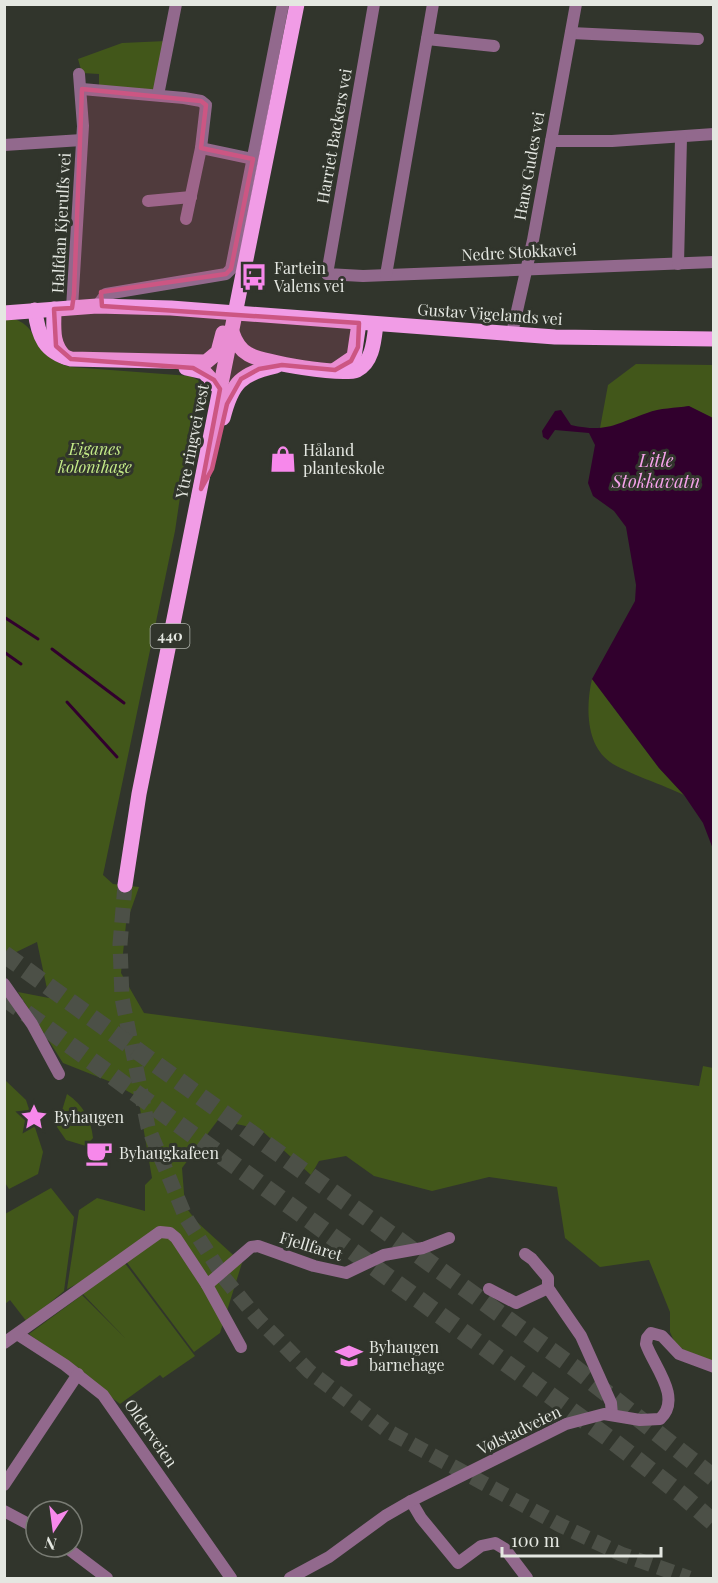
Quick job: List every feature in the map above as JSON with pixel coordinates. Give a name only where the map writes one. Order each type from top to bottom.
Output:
[{"type":"main road","name":"Ytre ringvei vest","points":[[125,885],[143,773],[297,4]]},
{"type":"main road","name":"440","points":[[118,362],[206,362],[218,352],[229,318],[238,300]]},
{"type":"main road","points":[[4,313],[97,306]]},
{"type":"main road","name":"Gustav Vigelands vei","points":[[97,306],[205,310],[567,338],[714,339]]},
{"type":"main road","points":[[54,309],[54,339],[56,346],[65,357]]},
{"type":"main road","points":[[35,310],[39,332],[45,345],[50,351],[65,357]]},
{"type":"main road","points":[[335,370],[354,357],[359,323]]},
{"type":"main road","name":"440","points":[[232,332],[237,344],[246,353],[282,365],[351,371],[365,363],[372,351],[376,324]]},
{"type":"main road","name":"440","points":[[65,357],[194,368],[204,372],[220,389]]},
{"type":"main road","name":"440","points":[[201,489],[212,469],[227,404],[235,385],[259,369],[282,365]]},
{"type":"street","points":[[158,95],[177,4]]},
{"type":"street","points":[[97,306],[106,294],[226,274],[231,269],[283,4]]},
{"type":"street","name":"Harriet Backers vei","points":[[327,274],[374,4]]},
{"type":"street","points":[[386,275],[433,4]]},
{"type":"street","name":"Hans Gudes vei","points":[[512,333],[527,268],[576,4]]},
{"type":"street","points":[[571,33],[698,39]]},
{"type":"street","points":[[427,39],[494,46]]},
{"type":"street","name":"Halfdan Kjerulfs vei","points":[[72,308],[82,140],[82,89],[79,74]]},
{"type":"street","points":[[82,89],[158,95],[201,101],[206,105],[201,148],[186,219]]},
{"type":"street","points":[[551,141],[681,138],[714,134]]},
{"type":"street","points":[[678,264],[681,138]]},
{"type":"street","name":"Halfdan Kjerulfs vei","points":[[4,145],[82,140]]},
{"type":"street","points":[[201,148],[253,159]]},
{"type":"street","points":[[148,201],[191,197]]},
{"type":"street","name":"Nedre Stokkavei","points":[[327,274],[386,275],[714,262]]},
{"type":"street","points":[[4,984],[32,1024],[59,1074]]},
{"type":"street","points":[[4,1343],[160,1232],[170,1233],[176,1238],[207,1285],[241,1347]]},
{"type":"street","name":"Fjellfaret","points":[[207,1285],[251,1247],[258,1246],[333,1272],[346,1273],[384,1254],[423,1248],[449,1238]]},
{"type":"street","points":[[525,1254],[532,1258],[548,1278],[548,1288],[586,1345],[611,1403],[612,1414]]},
{"type":"street","points":[[489,1289],[516,1303],[548,1288]]},
{"type":"street","name":"Vølstadveien","points":[[290,1578],[305,1575],[411,1501],[566,1424],[612,1414],[656,1420],[666,1412],[666,1389],[646,1344],[651,1333],[662,1336],[679,1354],[714,1367]]},
{"type":"street","name":"Olderveien","points":[[17,1334],[78,1374],[112,1406],[231,1578]]},
{"type":"street","points":[[4,1485],[78,1374]]},
{"type":"street","points":[[411,1501],[458,1563],[485,1544],[498,1544],[527,1578]]},
{"type":"street","points":[[4,1511],[24,1522]]},
{"type":"street","points":[[82,1559],[107,1578]]},
{"type":"highlighted area","points":[[82,89],[201,101],[206,105],[201,148],[253,159],[231,269],[226,274],[101,292],[102,306],[359,323],[358,347],[351,361],[335,370],[282,365],[259,369],[241,379],[227,404],[212,469],[201,489],[220,389],[214,380],[193,368],[71,359],[56,346],[54,309],[72,308],[74,294]]},
{"type":"green space","points":[[166,41],[157,86],[149,92],[99,87],[99,74],[82,73],[78,59],[122,43]]},
{"type":"green space","name":"Eiganes kolonihage","points":[[10,318],[28,327],[48,356],[71,367],[190,376],[198,380],[203,389],[186,457],[175,531],[103,875],[113,884],[139,887],[126,924],[121,973],[144,1013],[699,1086],[703,1066],[713,1068],[713,1361],[684,1350],[675,1343],[670,1332],[670,1312],[649,1260],[600,1267],[565,1238],[557,1187],[489,1177],[432,1191],[374,1176],[346,1156],[319,1161],[311,1175],[260,1129],[218,1120],[182,1168],[185,1206],[197,1222],[242,1263],[220,1333],[194,1352],[125,1260],[124,1262],[195,1356],[163,1378],[160,1375],[120,1404],[29,1334],[82,1295],[126,1339],[81,1292],[118,1264],[67,1289],[79,1210],[97,1198],[145,1211],[145,1185],[152,1178],[138,1097],[111,1082],[63,1063],[18,992],[49,998],[37,942],[8,956],[5,955],[4,319]]},
{"type":"green space","points":[[636,364],[713,365],[713,418],[688,406],[607,429],[600,428],[608,385]]},
{"type":"green space","points":[[592,679],[659,768],[684,795],[616,766],[602,754],[596,745],[589,724]]},
{"type":"green space","points":[[5,1080],[26,1100],[43,1152],[38,1174],[9,1189],[4,1181]]},
{"type":"green space","points":[[67,1094],[82,1108],[90,1125],[93,1138],[86,1146],[66,1140],[57,1127]]},
{"type":"green space","points":[[51,1188],[74,1217],[64,1291],[27,1322],[10,1300],[5,1304],[5,1214]]},
{"type":"water","name":"Litle Stokkavatn","points":[[689,406],[713,418],[713,849],[703,823],[684,795],[659,768],[592,679],[635,601],[636,585],[626,527],[614,511],[593,496],[588,483],[595,445],[589,433],[555,430],[548,440],[543,437],[542,431],[555,411],[561,410],[571,425],[602,428],[657,410]]},
{"type":"waterway","points":[[4,617],[38,639]]},
{"type":"waterway","points":[[52,649],[124,703]]},
{"type":"waterway","points":[[4,652],[21,664]]},
{"type":"waterway","points":[[67,702],[117,757]]},
{"type":"tunnel","points":[[125,885],[120,944],[122,998],[148,1127],[186,1218],[225,1279],[257,1318],[309,1371],[386,1430],[560,1525],[621,1554],[689,1578]]},
{"type":"tunnel","points":[[4,954],[576,1369],[714,1478]]},
{"type":"tunnel","points":[[4,997],[614,1442],[714,1523]]},
{"type":"place","name":"Fartein Valens vei","points":[[254,277]]},
{"type":"place","name":"Håland planteskole","points":[[283,459]]},
{"type":"place","name":"Byhaugen","points":[[34,1117]]},
{"type":"place","name":"Byhaugkafeen","points":[[99,1153]]},
{"type":"place","name":"Byhaugen barnehage","points":[[349,1356]]}]
